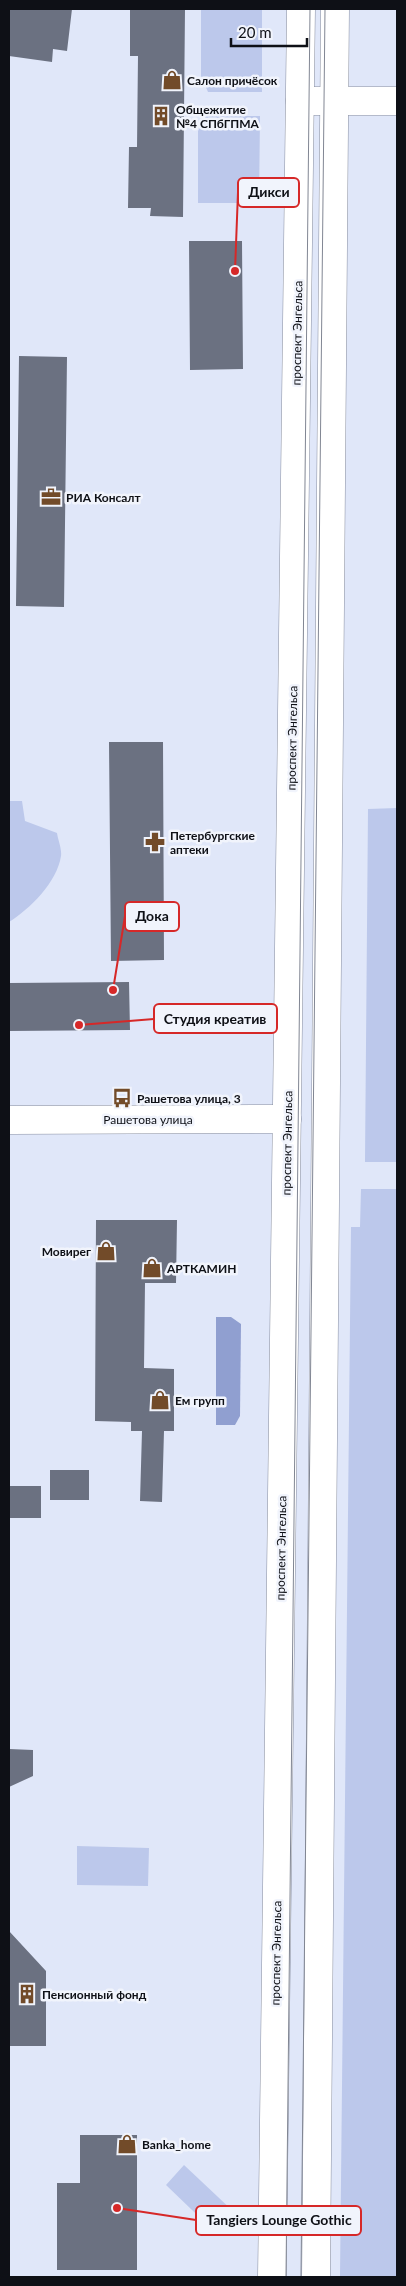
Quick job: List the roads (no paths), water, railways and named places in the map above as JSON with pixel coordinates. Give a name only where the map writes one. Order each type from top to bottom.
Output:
[{"type":"main road","name":"проспект Энгельса","points":[[272,2277],[302,9]]},
{"type":"main road","points":[[316,2277],[335,9]]},
{"type":"main road","points":[[300,101],[397,101]]},
{"type":"main road","name":"Рашетова улица","points":[[9,1120],[326,1119]]},
{"type":"tram line","points":[[286,2277],[310,9]]},
{"type":"tram line","points":[[301,2277],[325,9]]},
{"type":"place","name":"Салон причёсок","points":[[172,80]]},
{"type":"place","name":"Общежитие №4 СПбГПМА","points":[[161,116]]},
{"type":"place","name":"Дикси","points":[[235,271]]},
{"type":"place","name":"РИА Консалт","points":[[51,497]]},
{"type":"place","name":"Петербургские аптеки","points":[[155,842]]},
{"type":"place","name":"Дока","points":[[113,990]]},
{"type":"place","name":"Студия креатив","points":[[79,1025]]},
{"type":"place","name":"Рашетова улица, 3","points":[[122,1098]]},
{"type":"place","name":"Мовирег","points":[[106,1251]]},
{"type":"place","name":"АРТКАМИН","points":[[152,1268]]},
{"type":"place","name":"Ем групп","points":[[160,1400]]},
{"type":"place","name":"Пенсионный фонд","points":[[27,1994]]},
{"type":"place","name":"Banka_home","points":[[127,2144]]},
{"type":"place","name":"Tangiers Lounge Gothic","points":[[117,2208]]}]
